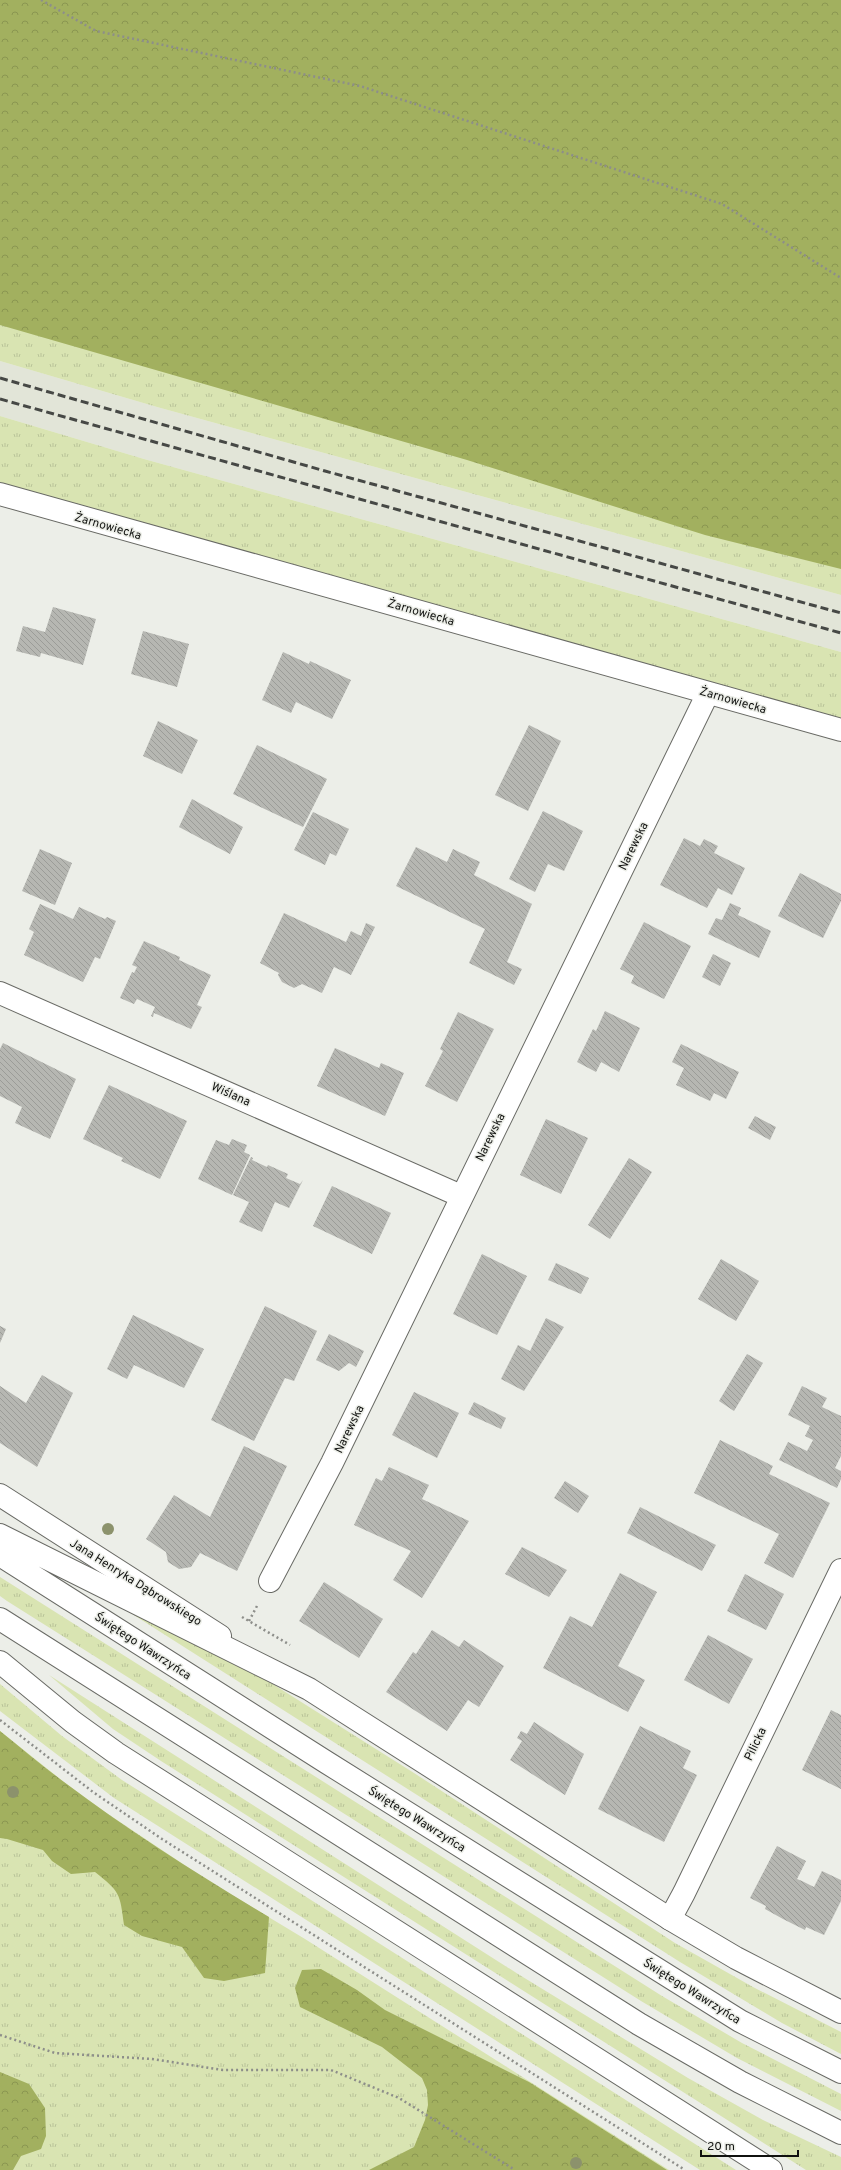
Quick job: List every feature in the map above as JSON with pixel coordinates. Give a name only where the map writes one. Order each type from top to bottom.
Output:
[{"type":"main road","name":"Żarnowiecka","points":[[0,494],[841,730]]},
{"type":"main road","name":"Narewska","points":[[270,1581],[332,1464],[461,1196],[708,693]]},
{"type":"main road","name":"Wiślana","points":[[0,992],[461,1196]]},
{"type":"main road","name":"Jana Henryka Dąbrowskiego","points":[[0,1494],[272,1669]]},
{"type":"main road","points":[[0,1536],[272,1669],[352,1714],[577,1861],[670,1919],[736,1958],[841,2012]]},
{"type":"main road","name":"Świętego Wawrzyńca","points":[[0,1555],[326,1762],[740,2021],[841,2072]]},
{"type":"main road","name":"Pilicka","points":[[670,1919],[841,1570]]},
{"type":"main road","points":[[0,1619],[625,2016],[746,2085],[841,2133]]},
{"type":"main road","points":[[0,1662],[74,1722],[116,1753],[771,2170]]},
{"type":"path","points":[[41,0],[96,30],[360,86],[722,204],[841,278]]},
{"type":"path","points":[[0,1720],[93,1792],[162,1839],[685,2170]]},
{"type":"path","points":[[0,2035],[55,2053],[152,2059],[222,2070],[331,2070],[399,2098],[515,2170]]},
{"type":"shaded area","points":[[0,361],[157,407],[841,595],[841,652],[144,459],[0,416]]},
{"type":"green space","points":[[0,0],[841,0],[841,569],[705,535],[467,460],[0,325]]},
{"type":"green space","points":[[0,310],[841,530],[841,595],[157,407],[0,361]]},
{"type":"green space","points":[[0,416],[144,459],[841,652],[841,721],[0,485]]},
{"type":"green space","points":[[0,1577],[662,1996],[742,2043],[841,2094],[841,2111],[737,2058],[641,2001],[7,1601],[0,1596]]},
{"type":"green space","points":[[132,1611],[249,1669],[414,1773],[675,1943],[753,1987],[841,2032],[841,2054],[782,2023],[680,1962],[129,1612]]},
{"type":"green space","points":[[49,1675],[518,1974],[688,2078],[763,2120],[841,2157],[841,2170],[806,2170],[161,1761],[113,1729]]},
{"type":"green space","points":[[0,1684],[62,1736],[122,1780],[736,2170],[700,2170],[114,1798],[0,1711]]},
{"type":"green space","points":[[0,1731],[64,1782],[105,1812],[204,1878],[305,1939],[669,2170],[0,2170]]},
{"type":"green space","points":[[0,1731],[56,1776],[114,1818],[191,1869],[269,1917],[265,1973],[224,1981],[204,1978],[182,1947],[142,1936],[124,1925],[120,1899],[110,1884],[95,1872],[71,1874],[52,1861],[43,1850],[0,1838]]},
{"type":"green space","points":[[321,1969],[357,1990],[385,2010],[529,2082],[667,2170],[369,2170],[414,2147],[425,2120],[428,2105],[427,2090],[422,2078],[382,2047],[300,2007],[295,1988],[302,1970]]},
{"type":"green space","points":[[0,2072],[29,2084],[45,2108],[46,2136],[41,2149],[21,2156],[13,2170],[0,2170]]},
{"type":"building","points":[[53,607],[96,619],[83,665],[41,653],[40,657],[16,651],[23,626],[45,632]]},
{"type":"building","points":[[143,631],[189,644],[177,687],[131,674]]},
{"type":"building","points":[[283,652],[309,664],[310,661],[351,680],[332,719],[296,702],[291,713],[262,700]]},
{"type":"building","points":[[158,721],[198,740],[182,774],[143,756]]},
{"type":"building","points":[[529,725],[561,741],[528,811],[495,795]]},
{"type":"building","points":[[257,745],[327,779],[303,827],[233,794]]},
{"type":"building","points":[[192,799],[243,827],[230,854],[179,827]]},
{"type":"building","points":[[543,811],[583,831],[564,871],[548,864],[535,892],[509,879]]},
{"type":"building","points":[[313,812],[349,829],[336,856],[330,853],[325,865],[294,850]]},
{"type":"building","points":[[684,838],[700,846],[704,839],[718,846],[714,853],[745,868],[732,895],[718,888],[707,908],[660,885]]},
{"type":"building","points":[[416,847],[447,862],[453,849],[480,862],[474,875],[532,904],[507,962],[522,969],[514,985],[469,963],[485,929],[396,886]]},
{"type":"building","points":[[40,849],[72,863],[55,905],[22,891]]},
{"type":"building","points":[[800,873],[841,894],[841,901],[823,938],[778,916]]},
{"type":"building","points":[[730,903],[741,908],[738,915],[771,931],[759,958],[708,934],[716,918],[722,920]]},
{"type":"building","points":[[40,904],[73,919],[79,907],[105,919],[107,917],[116,921],[100,959],[95,957],[83,982],[24,955],[34,932],[29,929]]},
{"type":"building","points":[[284,913],[346,942],[351,931],[361,936],[366,923],[375,927],[351,975],[334,967],[322,993],[302,984],[294,988],[282,982],[278,975],[279,973],[260,963]]},
{"type":"building","points":[[644,922],[691,946],[664,999],[631,983],[634,976],[620,969]]},
{"type":"building","points":[[144,941],[180,957],[179,960],[211,975],[197,1005],[202,1007],[191,1029],[154,1013],[153,1017],[151,1016],[155,1007],[137,999],[134,1004],[120,998],[132,972],[134,973],[137,967],[132,965]]},
{"type":"building","points":[[713,954],[731,963],[720,986],[702,977]]},
{"type":"building","points":[[605,1011],[640,1028],[619,1072],[601,1062],[596,1072],[577,1062],[593,1029],[596,1031]]},
{"type":"building","points":[[458,1012],[494,1029],[457,1102],[425,1086],[443,1051],[440,1049]]},
{"type":"building","points":[[3,1043],[76,1079],[50,1139],[15,1123],[22,1107],[0,1096],[0,1049]]},
{"type":"building","points":[[681,1044],[739,1072],[726,1099],[714,1093],[710,1101],[676,1085],[684,1068],[672,1062]]},
{"type":"building","points":[[335,1048],[379,1068],[381,1063],[404,1073],[385,1116],[317,1086]]},
{"type":"building","points":[[109,1085],[187,1121],[160,1179],[121,1161],[123,1158],[83,1139]]},
{"type":"building","points":[[755,1116],[776,1127],[770,1140],[748,1128]]},
{"type":"building","points":[[546,1119],[588,1138],[561,1194],[520,1175]]},
{"type":"building","points":[[232,1139],[247,1145],[244,1152],[250,1155],[232,1195],[198,1179],[216,1140],[229,1145]]},
{"type":"building","points":[[251,1157],[253,1158],[252,1160],[267,1167],[268,1165],[288,1174],[286,1178],[300,1184],[303,1180],[289,1208],[275,1202],[262,1232],[239,1222],[249,1202],[233,1195]]},
{"type":"building","points":[[629,1158],[652,1172],[610,1239],[588,1225]]},
{"type":"building","points":[[332,1186],[391,1213],[372,1254],[313,1226]]},
{"type":"building","points":[[482,1254],[527,1276],[497,1335],[453,1314]]},
{"type":"building","points":[[721,1259],[759,1281],[736,1321],[698,1299]]},
{"type":"building","points":[[556,1263],[589,1278],[581,1294],[548,1280]]},
{"type":"building","points":[[265,1306],[317,1331],[294,1381],[285,1378],[254,1441],[211,1420]]},
{"type":"building","points":[[133,1315],[204,1349],[184,1388],[134,1365],[127,1379],[107,1369]]},
{"type":"building","points":[[546,1318],[564,1327],[524,1391],[501,1379],[518,1345],[530,1351]]},
{"type":"building","points":[[0,1326],[6,1329],[0,1343]]},
{"type":"building","points":[[329,1334],[364,1351],[356,1367],[349,1363],[339,1371],[316,1360]]},
{"type":"building","points":[[747,1354],[763,1363],[734,1411],[719,1401]]},
{"type":"building","points":[[42,1375],[73,1393],[37,1467],[0,1443],[0,1386],[26,1403]]},
{"type":"building","points":[[802,1386],[827,1398],[822,1407],[841,1416],[841,1456],[835,1468],[841,1471],[841,1479],[837,1488],[779,1460],[788,1442],[807,1451],[813,1440],[805,1436],[810,1426],[788,1415]]},
{"type":"building","points":[[414,1392],[459,1413],[437,1458],[392,1435]]},
{"type":"building","points":[[474,1402],[506,1418],[501,1429],[468,1414]]},
{"type":"building","points":[[720,1440],[773,1466],[769,1474],[830,1503],[793,1578],[764,1563],[779,1534],[694,1493]]},
{"type":"building","points":[[244,1446],[287,1466],[237,1571],[200,1553],[191,1567],[179,1569],[168,1562],[166,1552],[146,1539],[174,1495],[210,1517]]},
{"type":"building","points":[[389,1467],[429,1485],[422,1499],[469,1521],[422,1598],[393,1580],[411,1551],[354,1525],[376,1478],[382,1481]]},
{"type":"building","points":[[565,1481],[589,1496],[578,1513],[554,1498]]},
{"type":"building","points":[[640,1507],[716,1545],[702,1571],[627,1533]]},
{"type":"building","points":[[522,1547],[567,1570],[549,1597],[505,1574]]},
{"type":"building","points":[[620,1573],[657,1592],[618,1666],[645,1680],[628,1712],[543,1668],[570,1616],[592,1627]]},
{"type":"building","points":[[745,1574],[784,1594],[766,1630],[727,1611]]},
{"type":"building","points":[[324,1582],[383,1619],[359,1658],[299,1621]]},
{"type":"building","points":[[432,1630],[459,1647],[464,1640],[504,1666],[479,1707],[468,1700],[447,1731],[386,1692],[413,1652],[416,1654]]},
{"type":"building","points":[[708,1635],[753,1659],[729,1704],[684,1680]]},
{"type":"building","points":[[831,1710],[841,1715],[841,1789],[802,1770]]},
{"type":"building","points":[[534,1722],[584,1754],[565,1795],[510,1760],[522,1741],[517,1738],[521,1731],[527,1734]]},
{"type":"building","points":[[640,1726],[691,1751],[683,1768],[697,1775],[664,1842],[598,1809]]},
{"type":"building","points":[[777,1846],[806,1861],[797,1879],[814,1887],[822,1871],[841,1880],[841,1901],[824,1935],[806,1927],[805,1930],[783,1919],[765,1909],[766,1906],[750,1898]]},
{"type":"railway","points":[[0,378],[325,471],[841,613]]},
{"type":"railway","points":[[0,399],[841,633]]}]
